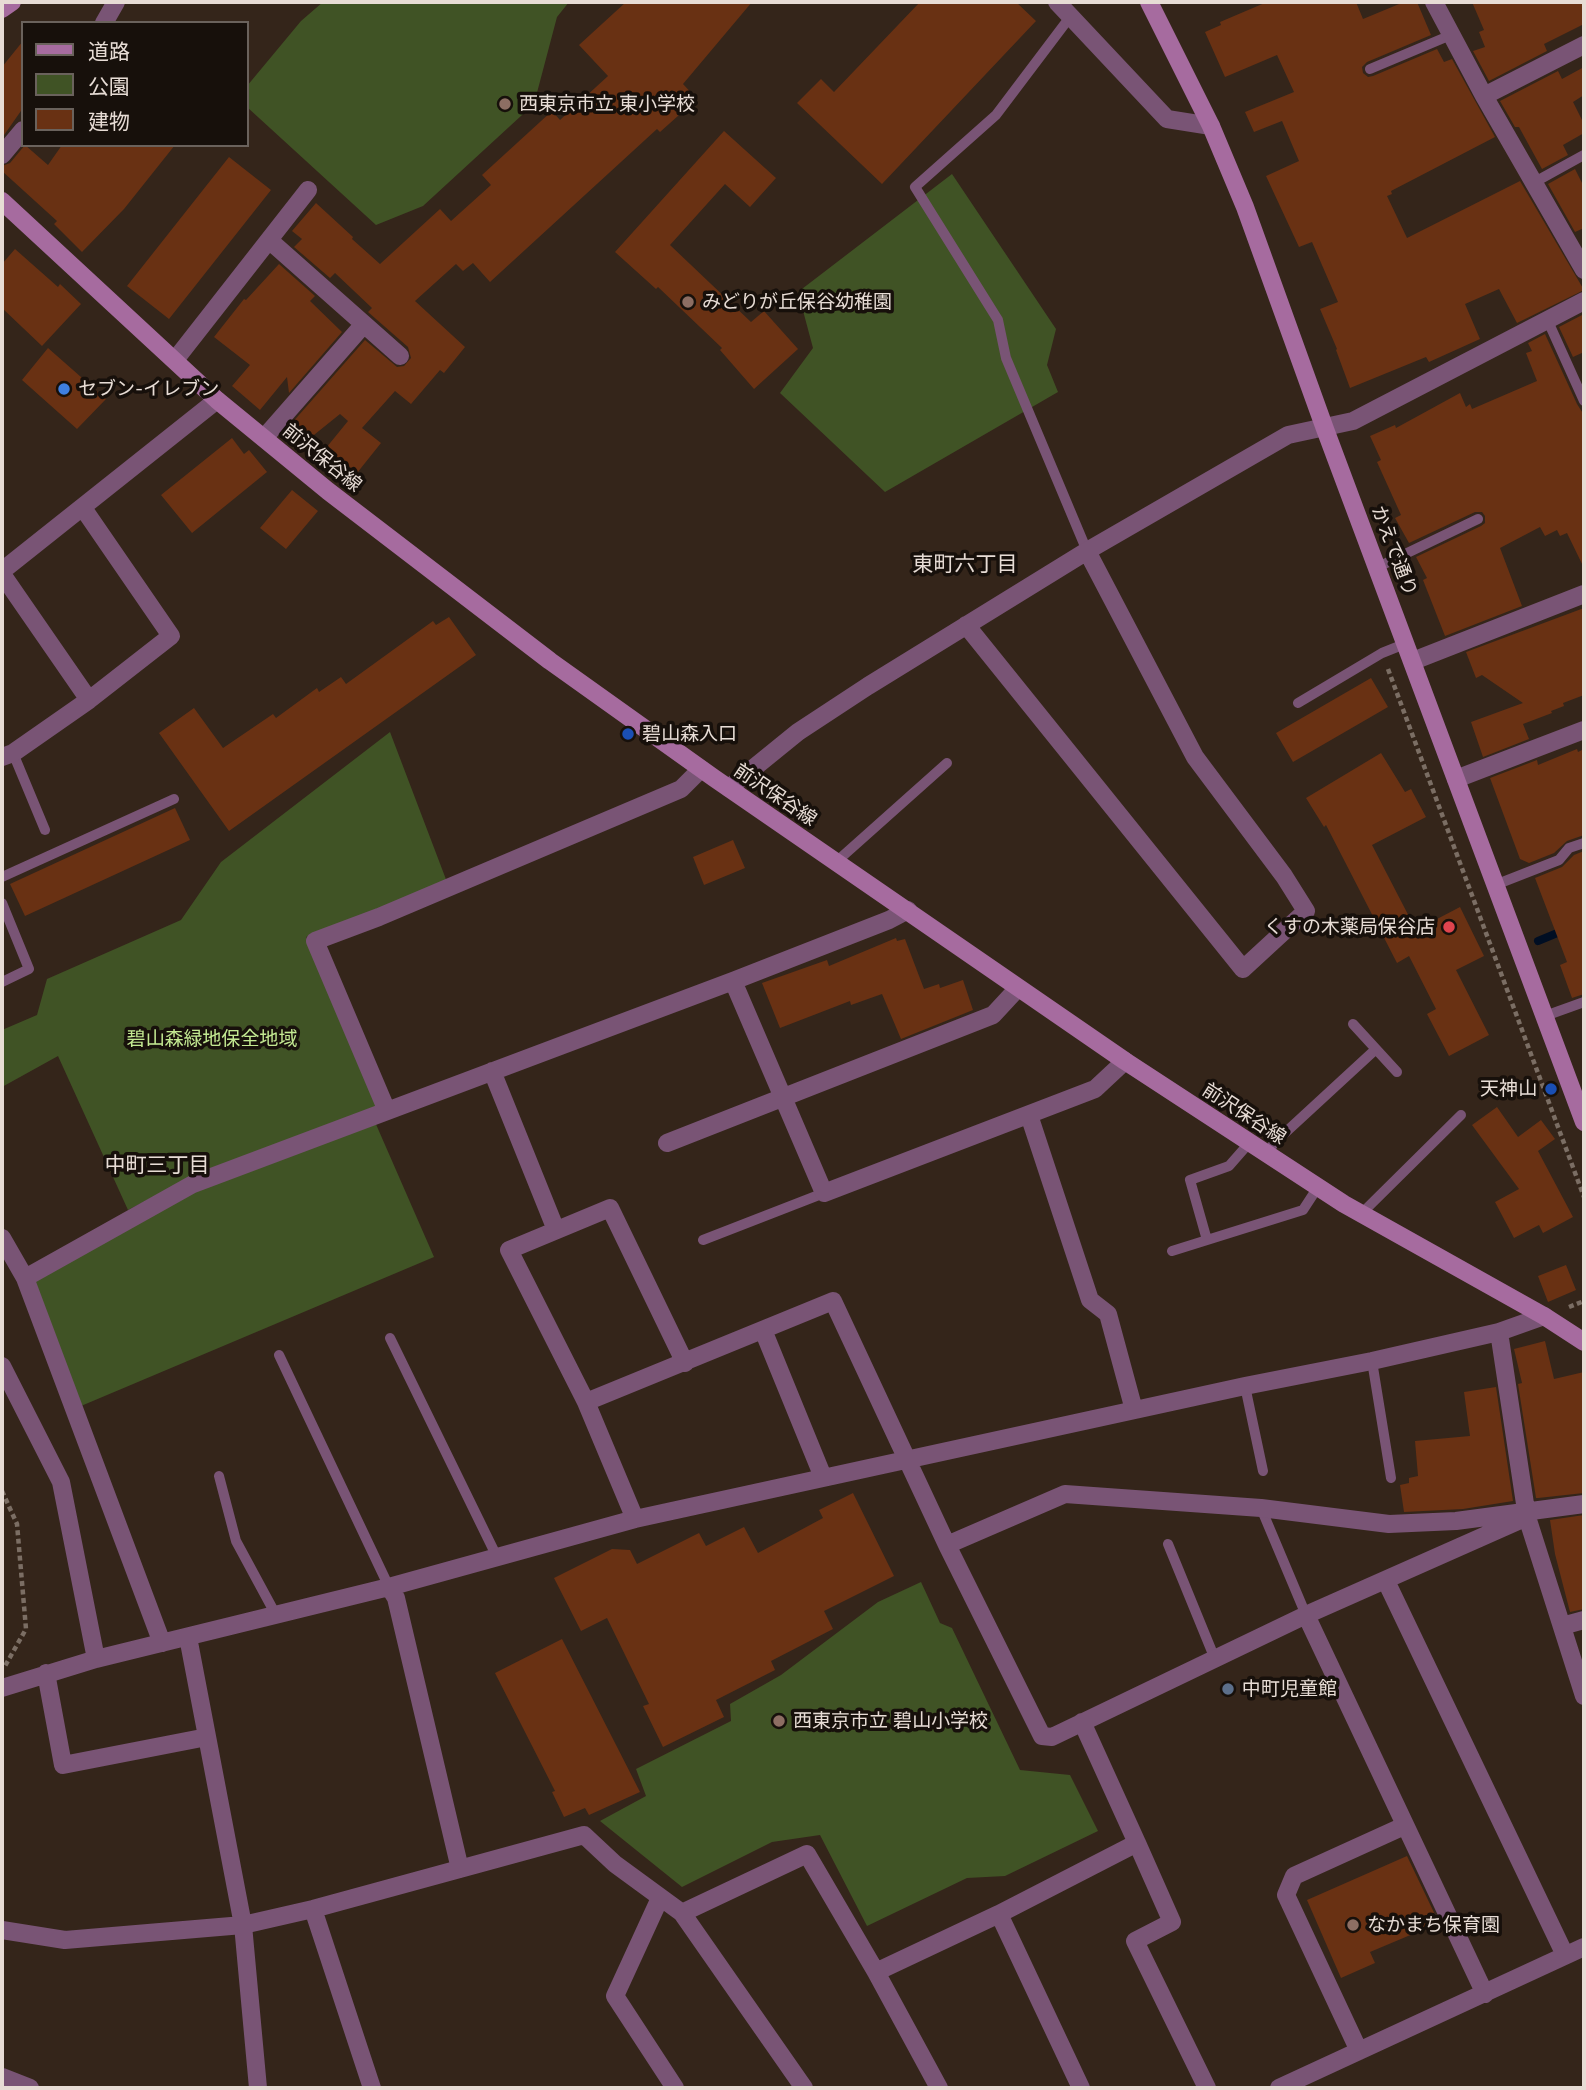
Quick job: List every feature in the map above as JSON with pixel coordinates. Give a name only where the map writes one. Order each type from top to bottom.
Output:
[{"type":"main road","points":[[2,9],[12,2]]},
{"type":"main road","name":"かえで通り","points":[[1149,2],[1211,126],[1245,207],[1325,429],[1584,1122]]},
{"type":"main road","name":"前沢保谷線","points":[[2,201],[218,400],[447,584],[550,661],[701,769],[1125,1061],[1318,1187],[1544,1316],[1584,1342]]},
{"type":"street","points":[[105,21],[116,2]]},
{"type":"street","points":[[1057,2],[1167,119],[1211,126]]},
{"type":"street","points":[[1434,2],[1483,96],[1584,270]]},
{"type":"street","points":[[1483,96],[1584,45]]},
{"type":"street","points":[[2,155],[21,132]]},
{"type":"street","points":[[174,360],[308,190]]},
{"type":"street","points":[[269,240],[400,356]]},
{"type":"street","points":[[729,788],[798,732],[966,625],[1087,551],[1288,435],[1353,421],[1584,300]]},
{"type":"street","points":[[264,438],[364,324]]},
{"type":"street","points":[[89,700],[2,572],[218,400]]},
{"type":"street","points":[[7,755],[89,700],[172,636],[83,508]]},
{"type":"street","points":[[966,625],[1243,969],[1306,911],[1284,876],[1195,757],[1087,551]]},
{"type":"street","points":[[1413,661],[1584,594]]},
{"type":"street","points":[[1457,779],[1584,730]]},
{"type":"street","points":[[387,1111],[315,942],[379,918],[681,789],[701,769]]},
{"type":"street","points":[[25,1278],[193,1184],[733,981],[889,920],[908,910]]},
{"type":"street","points":[[733,981],[824,1193],[1095,1089],[1125,1061]]},
{"type":"street","points":[[667,1143],[993,1015],[1018,988]]},
{"type":"street","points":[[492,1071],[555,1230]]},
{"type":"street","points":[[1029,1115],[1090,1300],[1108,1314],[1134,1410]]},
{"type":"street","points":[[635,1519],[586,1402],[509,1250],[610,1208],[685,1363]]},
{"type":"street","points":[[2,1238],[25,1278],[162,1643]]},
{"type":"street","points":[[586,1402],[833,1301],[947,1545],[1042,1735],[1052,1737],[1307,1615],[1527,1515]]},
{"type":"street","points":[[2,1688],[46,1673],[388,1587],[635,1519],[823,1476],[909,1460],[1499,1332],[1544,1316]]},
{"type":"street","points":[[763,1330],[823,1476]]},
{"type":"street","points":[[1499,1332],[1527,1515],[1584,1696]]},
{"type":"street","points":[[2,1366],[61,1482],[96,1660]]},
{"type":"street","points":[[947,1545],[1066,1494],[1261,1508],[1389,1524],[1527,1515],[1584,1504]]},
{"type":"street","points":[[1386,1581],[1565,1955]]},
{"type":"street","points":[[388,1587],[396,1598],[460,1869]]},
{"type":"street","points":[[1307,1615],[1485,1994]]},
{"type":"street","points":[[1562,1626],[1584,1620]]},
{"type":"street","points":[[188,1637],[243,1925],[258,2088]]},
{"type":"street","points":[[46,1673],[63,1765],[207,1737]]},
{"type":"street","points":[[1082,1722],[1172,1922],[1135,1941],[1207,2088]]},
{"type":"street","points":[[1359,2051],[1286,1895],[1294,1876],[1404,1825]]},
{"type":"street","points":[[2,1930],[65,1940],[243,1925],[313,1909],[584,1835],[615,1864],[682,1913],[804,2088]]},
{"type":"street","points":[[876,1972],[999,1914],[1137,1843]]},
{"type":"street","points":[[682,1913],[807,1854],[876,1972],[939,2088]]},
{"type":"street","points":[[660,1898],[615,1996],[675,2088]]},
{"type":"street","points":[[313,1909],[372,2088]]},
{"type":"street","points":[[999,1914],[1081,2088]]},
{"type":"street","points":[[1279,2088],[1584,1947]]},
{"type":"street","points":[[2,2077],[30,2088]]},
{"type":"lane","points":[[1070,17],[996,115],[915,187],[998,320],[1006,358],[1087,551]]},
{"type":"lane","points":[[1370,69],[1451,35]]},
{"type":"lane","points":[[1533,183],[1584,155]]},
{"type":"lane","points":[[1547,319],[1584,401]]},
{"type":"lane","points":[[1378,567],[1478,519]]},
{"type":"lane","points":[[1298,703],[1382,653],[1406,643]]},
{"type":"lane","points":[[7,755],[45,830]]},
{"type":"lane","points":[[836,862],[947,763]]},
{"type":"lane","points":[[2,877],[174,799]]},
{"type":"lane","points":[[1495,885],[1559,860],[1569,848],[1584,843]]},
{"type":"lane","points":[[2,903],[29,969],[2,982]]},
{"type":"lane","points":[[1545,1016],[1584,1002]]},
{"type":"lane","points":[[1353,1024],[1397,1072]]},
{"type":"lane","points":[[1267,1154],[1274,1143],[1376,1049]]},
{"type":"lane","points":[[1361,1213],[1461,1115]]},
{"type":"lane","points":[[1207,1240],[1190,1180],[1229,1166],[1250,1143]]},
{"type":"lane","points":[[1172,1251],[1303,1210],[1318,1187]]},
{"type":"lane","points":[[703,1240],[824,1193]]},
{"type":"lane","points":[[390,1338],[497,1557]]},
{"type":"lane","points":[[279,1355],[388,1587]]},
{"type":"lane","points":[[1372,1360],[1391,1478]]},
{"type":"lane","points":[[1244,1386],[1263,1471]]},
{"type":"lane","points":[[219,1476],[236,1541],[276,1615]]},
{"type":"lane","points":[[1261,1508],[1307,1615]]},
{"type":"lane","points":[[1168,1544],[1215,1659]]},
{"type":"path","points":[[1382,653],[1584,1197]]},
{"type":"path","points":[[1562,1310],[1584,1301]]},
{"type":"path","points":[[2,1491],[17,1524],[26,1629],[2,1670]]},
{"type":"green space","points":[[323,2],[569,2],[557,17],[534,104],[423,206],[376,225],[248,108],[248,85],[301,21]]},
{"type":"green space","points":[[952,174],[1056,329],[1047,365],[1058,392],[885,492],[780,393],[813,348],[798,292]]},
{"type":"green space","name":"碧山森緑地保全地域","points":[[390,732],[447,882],[306,937],[378,1107],[186,1180],[128,1210],[58,1056],[2,1087],[2,1030],[37,1015],[47,979],[181,920],[221,862]]},
{"type":"green space","points":[[375,1122],[434,1257],[81,1406],[30,1282],[200,1187]]},
{"type":"green space","points":[[921,1582],[940,1623],[952,1628],[1020,1770],[1070,1775],[1098,1831],[1005,1876],[967,1878],[867,1926],[820,1835],[772,1842],[682,1887],[600,1821],[646,1796],[636,1769],[731,1721],[730,1704],[781,1675],[878,1602]]},
{"type":"building","points":[[626,2],[752,2],[683,84],[697,99],[660,132],[657,129],[490,282],[473,263],[463,271],[456,264],[415,301],[465,347],[444,373],[440,370],[411,404],[395,391],[362,428],[381,443],[357,473],[326,448],[348,421],[340,414],[304,443],[292,434],[291,424],[365,340],[397,367],[404,366],[411,358],[408,347],[368,312],[372,308],[335,273],[330,278],[294,247],[302,239],[292,231],[316,203],[380,264],[440,209],[451,221],[491,185],[482,175],[552,111],[560,120],[608,76],[579,45]]},
{"type":"building","points":[[920,2],[1016,2],[1036,21],[882,184],[797,103],[821,79],[834,92]]},
{"type":"building","points":[[1267,2],[1356,2],[1363,19],[1404,2],[1417,2],[1431,35],[1367,62],[1362,67],[1363,73],[1368,77],[1373,76],[1437,49],[1444,62],[1452,59],[1495,137],[1391,191],[1392,194],[1387,196],[1407,238],[1520,181],[1584,290],[1517,323],[1499,289],[1465,304],[1480,339],[1429,362],[1426,357],[1350,388],[1320,309],[1338,302],[1312,242],[1299,247],[1266,176],[1299,161],[1282,121],[1254,132],[1245,112],[1294,92],[1277,55],[1225,77],[1205,32],[1221,25],[1220,22]]},
{"type":"building","points":[[1472,2],[1584,2],[1584,24],[1544,44],[1547,51],[1489,81],[1473,51],[1485,47],[1479,32],[1484,30]]},
{"type":"building","points":[[21,43],[21,111],[2,138],[2,67]]},
{"type":"building","points":[[1584,67],[1584,95],[1573,102],[1584,124],[1584,133],[1563,145],[1568,155],[1542,169],[1519,127],[1515,127],[1500,101],[1558,71],[1562,79]]},
{"type":"building","points":[[724,131],[776,178],[750,207],[725,184],[670,245],[751,322],[764,311],[798,349],[754,389],[720,350],[722,348],[658,287],[656,289],[615,252]]},
{"type":"building","points":[[23,147],[27,147],[48,165],[61,147],[173,147],[124,209],[82,252],[54,224],[57,221],[2,171],[2,166],[10,163]]},
{"type":"building","points":[[229,157],[271,190],[169,319],[127,286]]},
{"type":"building","points":[[1575,169],[1584,187],[1584,228],[1575,232],[1548,184]]},
{"type":"building","points":[[15,249],[81,304],[42,346],[2,308],[2,264]]},
{"type":"building","points":[[279,264],[315,296],[310,301],[342,332],[289,393],[287,377],[260,410],[232,386],[250,365],[214,337],[244,299],[246,300]]},
{"type":"building","points":[[1584,314],[1584,352],[1573,357],[1559,327]]},
{"type":"building","points":[[1545,334],[1584,415],[1584,568],[1567,533],[1560,536],[1557,530],[1545,536],[1540,527],[1500,548],[1522,606],[1445,636],[1423,580],[1427,578],[1416,557],[1481,526],[1485,523],[1485,516],[1482,512],[1475,512],[1409,543],[1395,518],[1401,515],[1377,462],[1381,460],[1370,436],[1395,425],[1396,428],[1460,393],[1466,407],[1470,404],[1472,409],[1537,381],[1526,353],[1532,351],[1528,343]]},
{"type":"building","name":"セブン-イレブン","points":[[48,348],[106,399],[77,429],[22,380]]},
{"type":"building","points":[[232,438],[244,454],[249,450],[267,472],[192,533],[161,495]]},
{"type":"building","points":[[292,490],[318,511],[286,549],[260,528]]},
{"type":"building","points":[[1584,608],[1584,695],[1563,703],[1564,706],[1551,711],[1552,713],[1523,724],[1529,739],[1483,757],[1471,722],[1523,703],[1482,675],[1476,678],[1466,652]]},
{"type":"building","points":[[449,617],[476,655],[229,831],[159,733],[194,708],[223,748],[273,714],[276,718],[317,688],[319,692],[341,677],[346,684],[433,621],[436,625]]},
{"type":"building","points":[[1371,678],[1388,707],[1293,762],[1276,733]]},
{"type":"building","points":[[1577,749],[1578,752],[1584,749],[1584,835],[1567,841],[1554,853],[1529,863],[1520,859],[1490,778],[1537,760],[1538,765]]},
{"type":"building","points":[[1381,753],[1405,792],[1411,789],[1426,817],[1372,845],[1416,930],[1460,907],[1484,956],[1456,970],[1489,1035],[1449,1056],[1427,1014],[1436,1009],[1409,956],[1397,963],[1326,825],[1324,827],[1306,798]]},
{"type":"building","points":[[175,808],[190,840],[25,916],[10,884]]},
{"type":"building","points":[[733,840],[745,868],[704,885],[693,857]]},
{"type":"building","points":[[1584,851],[1584,994],[1572,998],[1560,965],[1567,962],[1535,878],[1562,867],[1574,855]]},
{"type":"building","points":[[896,938],[897,941],[905,939],[924,989],[939,984],[940,988],[963,980],[973,1010],[901,1039],[882,994],[851,1005],[850,1001],[780,1028],[762,983],[827,960],[829,966]]},
{"type":"building","points":[[1497,1107],[1518,1137],[1541,1120],[1555,1139],[1538,1151],[1573,1217],[1543,1233],[1539,1225],[1514,1238],[1495,1202],[1519,1189],[1472,1125]]},
{"type":"building","points":[[1566,1265],[1576,1290],[1548,1302],[1538,1276]]},
{"type":"building","points":[[1545,1341],[1554,1379],[1584,1372],[1584,1493],[1536,1498],[1518,1384],[1522,1383],[1514,1349]]},
{"type":"building","points":[[1496,1387],[1513,1501],[1463,1509],[1404,1512],[1400,1485],[1409,1483],[1409,1478],[1418,1476],[1415,1441],[1470,1436],[1464,1392]]},
{"type":"building","points":[[853,1493],[894,1576],[824,1611],[833,1629],[771,1661],[775,1670],[716,1700],[724,1717],[663,1747],[643,1706],[649,1704],[607,1618],[581,1631],[554,1578],[612,1549],[630,1550],[637,1564],[699,1533],[706,1546],[744,1527],[758,1553],[823,1518],[819,1510]]},
{"type":"building","points":[[1584,1515],[1584,1609],[1570,1612],[1555,1554],[1550,1520]]},
{"type":"building","points":[[562,1639],[640,1792],[589,1815],[585,1808],[564,1817],[552,1792],[555,1791],[495,1673]]},
{"type":"building","points":[[1407,1856],[1439,1923],[1370,1952],[1375,1963],[1341,1978],[1307,1900]]},
{"type":"waterway","points":[[1538,941],[1584,922]]},
{"type":"place","name":"西東京市立 東小学校","points":[[505,104]]},
{"type":"place","name":"みどりが丘保谷幼稚園","points":[[688,302]]},
{"type":"place","name":"セブン-イレブン","points":[[64,389]]},
{"type":"place","name":"碧山森入口","points":[[628,734]]},
{"type":"place","name":"くすの木薬局保谷店","points":[[1449,927]]},
{"type":"place","name":"天神山","points":[[1551,1089]]},
{"type":"place","name":"中町児童館","points":[[1228,1689]]},
{"type":"place","name":"西東京市立 碧山小学校","points":[[779,1721]]},
{"type":"place","name":"なかまち保育園","points":[[1353,1925]]},
{"type":"district","name":"東町六丁目","points":[[965,565]]},
{"type":"district","name":"中町三丁目","points":[[157,1166]]}]
